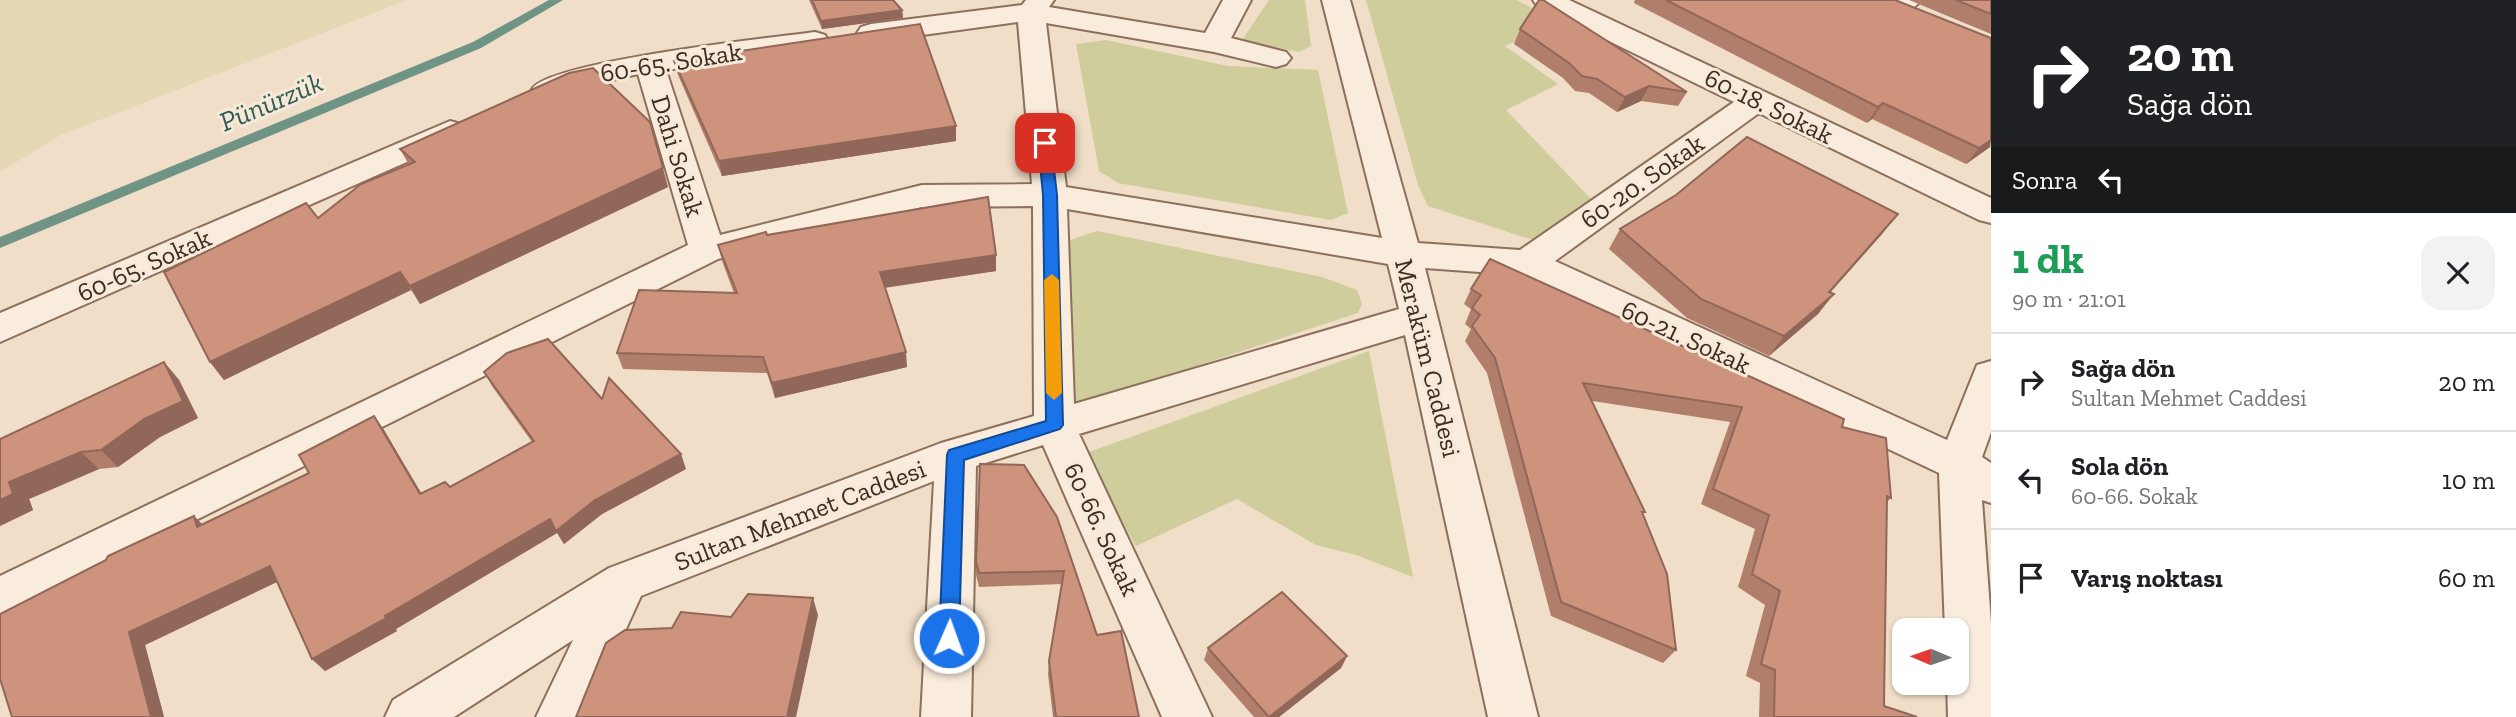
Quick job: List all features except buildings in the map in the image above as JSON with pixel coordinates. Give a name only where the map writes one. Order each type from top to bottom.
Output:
[{"type":"street","points":[[1214,43],[1237,0]]},
{"type":"street","name":"Meraküm Caddesi","points":[[1336,0],[1420,317],[1513,717]]},
{"type":"street","name":"60-18. Sokak","points":[[1547,0],[1991,212]]},
{"type":"street","points":[[1892,2],[1929,22]]},
{"type":"street","name":"60-65. Sokak","points":[[525,99],[564,82],[649,62],[1036,6],[1276,58]]},
{"type":"street","name":"60-66. Sokak","points":[[1036,6],[1050,195],[1054,425],[1187,717]]},
{"type":"street","name":"Dahi Sokak","points":[[649,62],[707,250]]},
{"type":"street","name":"60-20. Sokak","points":[[1527,263],[1757,100]]},
{"type":"street","name":"60-65. Sokak","points":[[0,328],[474,121]]},
{"type":"street","name":"60-21. Sokak","points":[[0,598],[707,250],[922,196],[1050,195],[1402,254],[1527,263],[1975,475]]},
{"type":"street","name":"Sultan Mehmet Caddesi","points":[[410,717],[625,582],[956,455],[1420,317]]},
{"type":"street","points":[[1972,717],[1975,475],[1991,376]]},
{"type":"street","points":[[946,717],[956,455]]},
{"type":"street","points":[[562,717],[625,582]]},
{"type":"shaded area","points":[[0,0],[407,0],[61,135],[0,172]]},
{"type":"shaded area","points":[[1269,0],[1305,0],[1311,46],[1299,52],[1242,40]]},
{"type":"shaded area","points":[[1366,0],[1517,0],[1559,23],[1505,46],[1558,84],[1506,110],[1593,201],[1536,241],[1428,206],[1418,185]]},
{"type":"shaded area","points":[[1106,40],[1228,66],[1318,70],[1348,213],[1331,220],[1118,183],[1099,171],[1076,44]]},
{"type":"shaded area","points":[[1097,231],[1322,277],[1357,290],[1362,304],[1358,313],[1066,409],[1070,240]]},
{"type":"shaded area","points":[[1369,351],[1413,577],[1356,555],[1316,545],[1237,499],[1136,546],[1081,455]]},
{"type":"waterway","name":"Pünürzük","points":[[0,243],[477,45],[557,0]]},
{"type":"slow traffic","points":[[1052,280],[1054,393]]},
{"type":"route","points":[[949,638],[956,455],[1054,425],[1050,195],[1045,143]]}]
